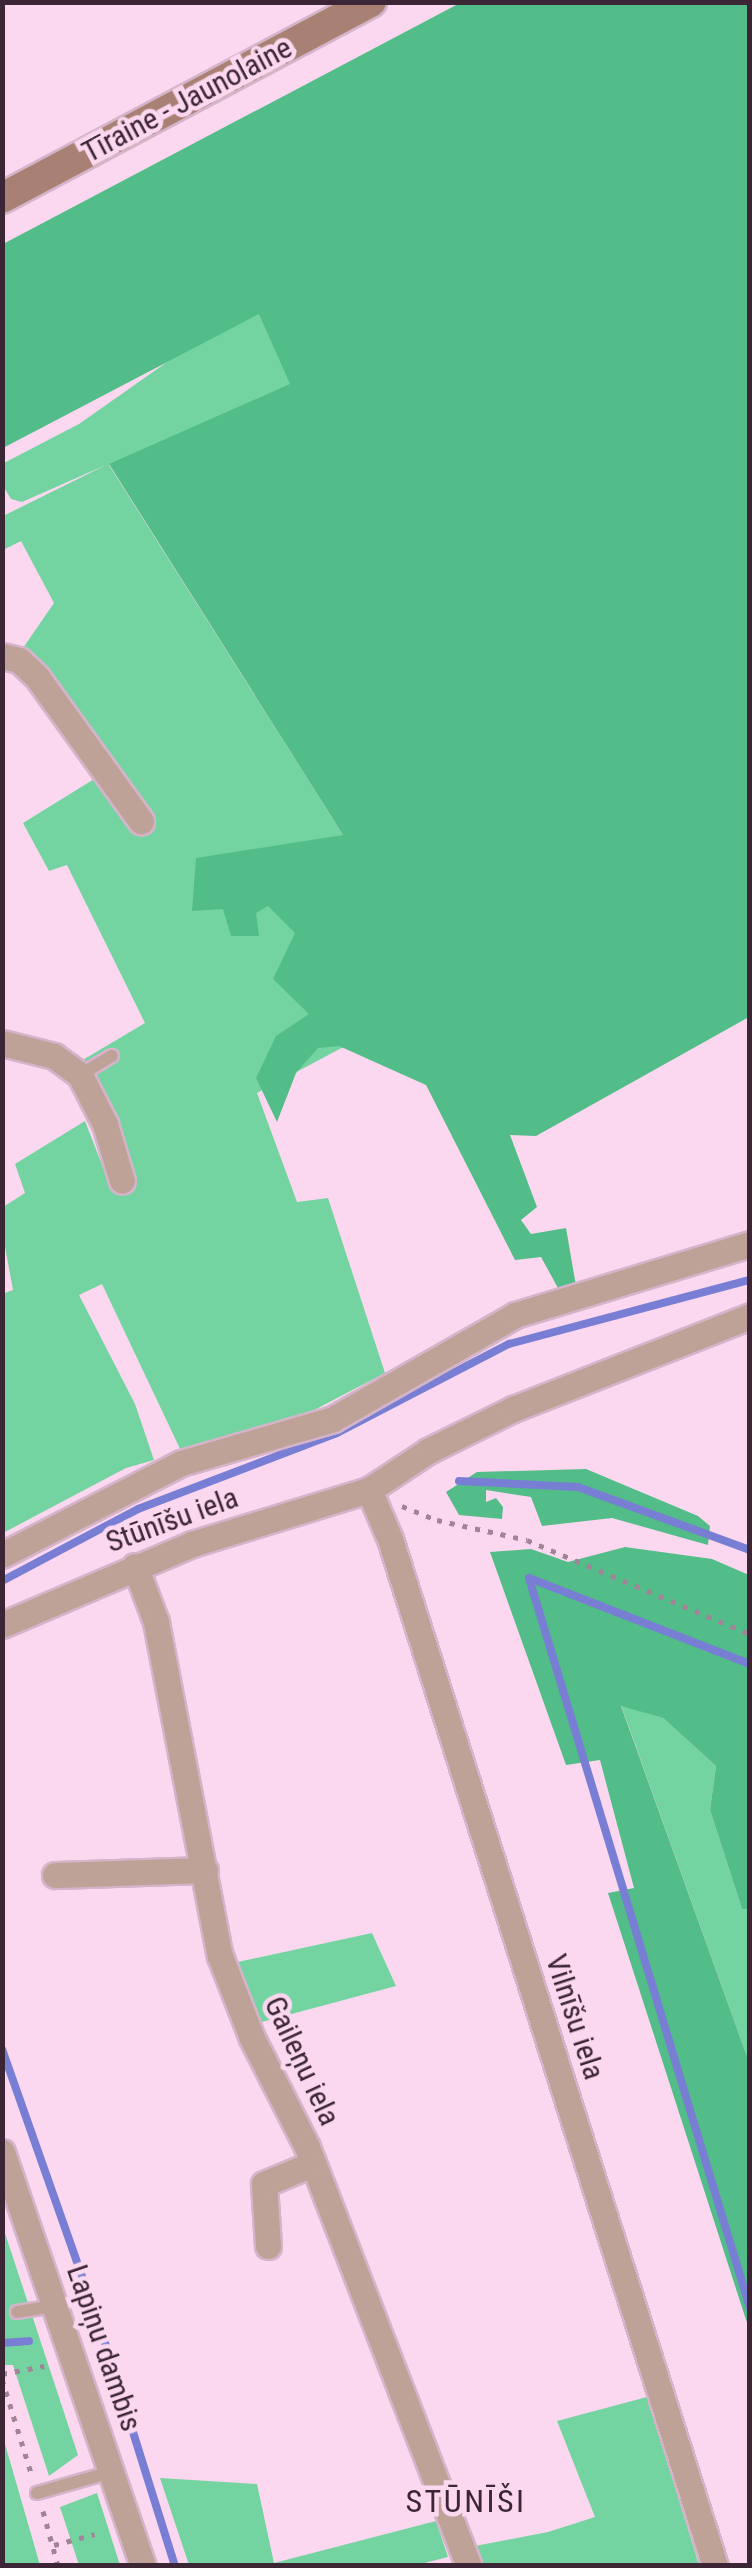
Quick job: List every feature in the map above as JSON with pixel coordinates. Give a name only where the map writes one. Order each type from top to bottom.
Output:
[{"type":"main road","name":"Tīraine - Jaunolaine","points":[[2,198],[371,2]]},
{"type":"street","points":[[2,656],[19,660],[37,677],[141,822]]},
{"type":"street","points":[[2,1043],[54,1056],[80,1074],[105,1124],[122,1181]]},
{"type":"street","points":[[2,1555],[172,1466],[333,1420],[515,1315],[750,1244]]},
{"type":"street","name":"Stūnīšu iela","points":[[2,1625],[192,1544],[369,1490],[428,1451],[513,1408],[750,1316]]},
{"type":"street","name":"Vilnīšu iela","points":[[369,1490],[390,1539],[714,2566]]},
{"type":"street","name":"Gaileņu iela","points":[[136,1566],[156,1622],[220,1956],[252,2038],[312,2164],[469,2566]]},
{"type":"street","points":[[55,1875],[205,1870]]},
{"type":"street","name":"Lapiņu dambis","points":[[2,2152],[143,2566]]},
{"type":"street","points":[[268,2246],[264,2184],[312,2164]]},
{"type":"lane","points":[[80,1074],[112,1056]]},
{"type":"lane","points":[[17,2312],[56,2306]]},
{"type":"lane","points":[[37,2493],[111,2472]]},
{"type":"path","points":[[369,1490],[436,1520],[527,1540],[750,1634]]},
{"type":"path","points":[[44,2366],[2,2376],[58,2566]]},
{"type":"path","points":[[54,2546],[95,2534]]},
{"type":"green space","points":[[460,3],[749,3],[749,1017],[536,1136],[510,1135],[537,1207],[521,1220],[531,1234],[566,1228],[576,1286],[558,1288],[541,1257],[515,1260],[426,1085],[339,1046],[318,1048],[296,1073],[277,1122],[256,1078],[276,1036],[309,1014],[273,979],[295,933],[268,906],[256,913],[259,936],[231,936],[223,909],[192,911],[196,858],[343,835],[109,464],[290,384],[259,314],[3,448],[3,244]]},
{"type":"green space","points":[[264,307],[305,369],[289,386],[109,465],[343,835],[411,1011],[257,1093],[297,1202],[328,1198],[385,1373],[299,1418],[182,1453],[102,1284],[79,1295],[135,1404],[154,1460],[126,1468],[3,1533],[2,1294],[13,1290],[3,1236],[3,1207],[25,1193],[15,1164],[85,1121],[111,1188],[131,1183],[76,1064],[145,1023],[67,865],[49,871],[23,823],[112,768],[23,648],[54,603],[21,541],[3,550],[3,516],[106,465],[22,502],[11,499],[3,486],[2,464],[79,424],[214,329]]},
{"type":"green space","points":[[586,1469],[698,1516],[710,1526],[708,1545],[612,1518],[542,1526],[531,1497],[486,1490],[486,1502],[496,1498],[503,1507],[502,1519],[459,1515],[446,1492],[477,1472]]},
{"type":"green space","points":[[625,1547],[712,1559],[749,1575],[749,1910],[742,1909],[710,1810],[716,1766],[663,1718],[621,1706],[749,2062],[749,2329],[608,1893],[634,1888],[600,1760],[566,1765],[490,1552],[531,1549],[568,1562]]},
{"type":"green space","points":[[621,1705],[663,1718],[716,1766],[710,1810],[742,1909],[749,1910],[749,2062]]},
{"type":"green space","points":[[372,1933],[396,1986],[258,2023],[233,1963]]},
{"type":"green space","points":[[2,2224],[78,2455],[49,2476],[13,2365],[3,2365]]},
{"type":"green space","points":[[647,2397],[699,2565],[482,2565],[475,2546],[548,2532],[595,2517],[557,2421]]},
{"type":"green space","points":[[3,2437],[40,2565],[3,2565]]},
{"type":"green space","points":[[160,2478],[257,2484],[274,2563],[436,2521],[448,2557],[413,2566],[189,2565]]},
{"type":"green space","points":[[97,2493],[120,2565],[79,2565],[60,2507]]},
{"type":"waterway","points":[[2,1581],[138,1509],[337,1433],[509,1344],[750,1280]]},
{"type":"waterway","points":[[459,1481],[578,1487],[750,1550]]},
{"type":"waterway","points":[[529,1578],[750,2308]]},
{"type":"waterway","points":[[529,1578],[750,1664]]},
{"type":"waterway","points":[[2,2049],[101,2330],[175,2566]]},
{"type":"waterway","points":[[2,2343],[29,2341]]},
{"type":"district","name":"STŪNĪŠI","points":[[466,2501]]}]
